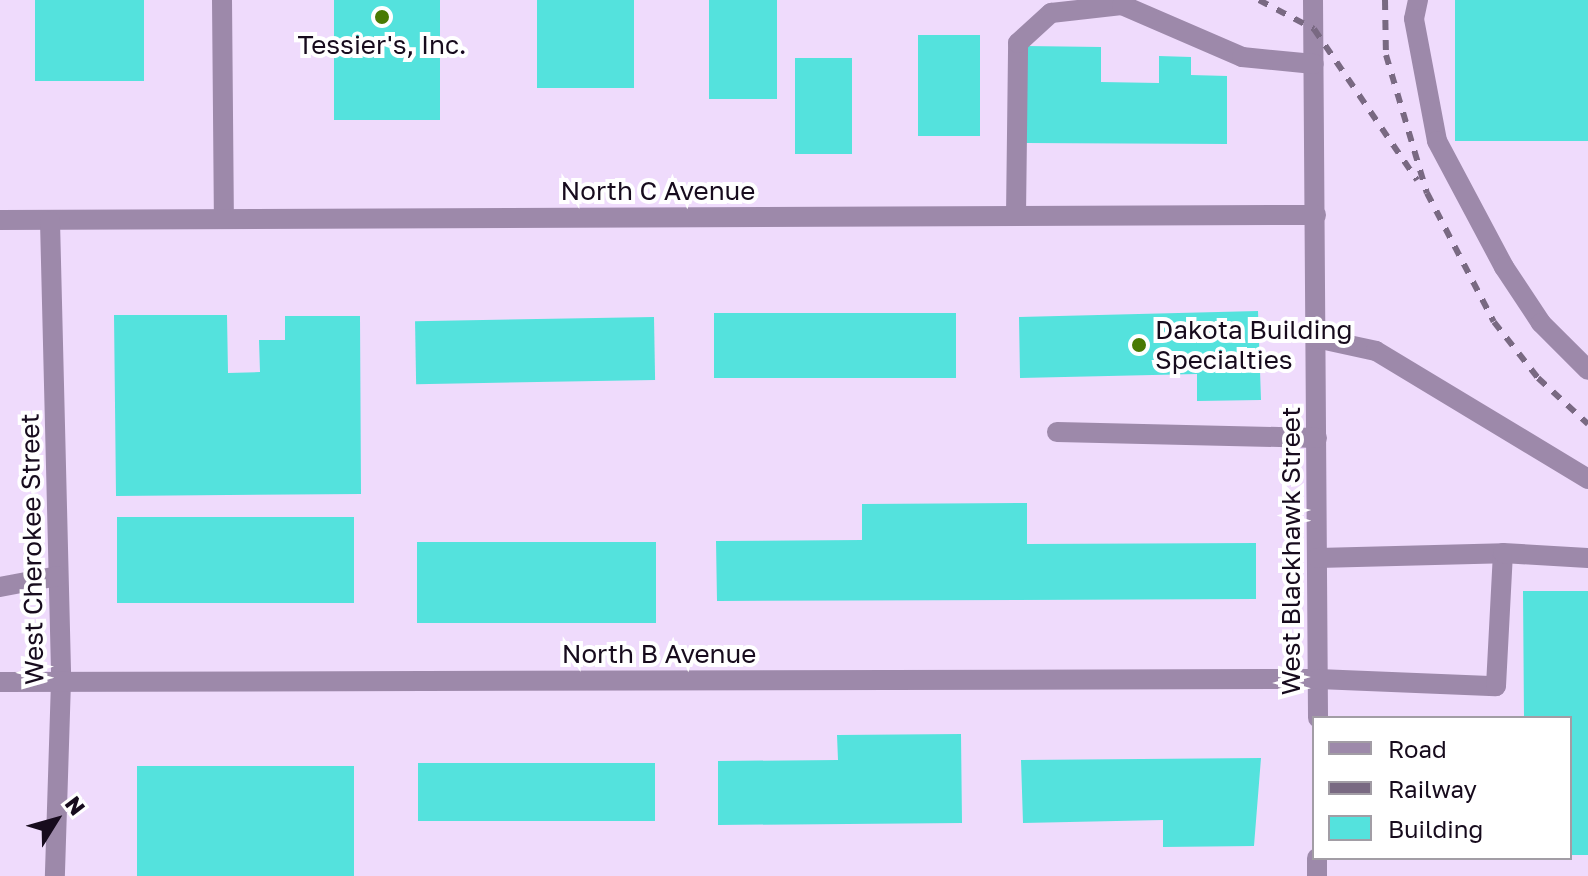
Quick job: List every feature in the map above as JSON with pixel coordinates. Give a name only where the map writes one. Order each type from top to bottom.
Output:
[{"type":"street","points":[[222,0],[224,219]]},
{"type":"street","name":"West Blackhawk Street","points":[[1313,0],[1318,716]]},
{"type":"street","points":[[1418,0],[1414,19],[1437,141],[1504,267],[1541,323],[1588,370]]},
{"type":"street","points":[[1016,216],[1018,43],[1051,13],[1122,5],[1242,57],[1314,64]]},
{"type":"street","name":"North C Avenue","points":[[0,220],[1316,215]]},
{"type":"street","name":"West Cherokee Street","points":[[50,221],[61,681],[55,876]]},
{"type":"street","points":[[1316,338],[1376,351],[1588,479]]},
{"type":"street","points":[[1057,432],[1317,438]]},
{"type":"street","points":[[1318,558],[1503,553],[1588,558]]},
{"type":"street","name":"North B Avenue","points":[[0,682],[1318,679],[1496,686],[1503,553]]},
{"type":"street","points":[[0,587],[58,576]]},
{"type":"building","points":[[35,0],[144,0],[144,81],[35,81]]},
{"type":"building","points":[[334,0],[440,0],[440,120],[334,120]]},
{"type":"building","points":[[537,0],[634,0],[634,88],[537,88]]},
{"type":"building","points":[[709,0],[777,0],[777,99],[709,99]]},
{"type":"building","points":[[1455,0],[1588,0],[1588,141],[1455,141]]},
{"type":"building","points":[[918,35],[980,35],[980,136],[918,136]]},
{"type":"building","points":[[1026,46],[1101,47],[1101,82],[1159,83],[1159,56],[1191,57],[1191,75],[1227,76],[1227,144],[1026,143]]},
{"type":"building","points":[[795,58],[852,58],[852,154],[795,154]]},
{"type":"building","name":"Dakota Building Specialties","points":[[1258,311],[1261,400],[1197,401],[1197,374],[1020,378],[1019,317]]},
{"type":"building","points":[[714,313],[956,313],[956,378],[714,378]]},
{"type":"building","points":[[114,315],[227,315],[228,373],[260,372],[259,340],[285,340],[285,316],[360,316],[361,494],[116,496]]},
{"type":"building","points":[[654,317],[655,380],[416,384],[415,321]]},
{"type":"building","points":[[1027,503],[1027,544],[1256,543],[1256,599],[717,601],[716,541],[862,540],[862,504]]},
{"type":"building","points":[[117,517],[354,517],[354,603],[117,603]]},
{"type":"building","points":[[417,542],[656,542],[656,623],[417,623]]},
{"type":"building","points":[[1523,591],[1588,591],[1588,855],[1572,855],[1572,716],[1524,716]]},
{"type":"building","points":[[961,734],[962,823],[718,825],[718,761],[838,760],[837,735]]},
{"type":"building","points":[[1261,758],[1254,846],[1163,847],[1163,820],[1023,823],[1021,760]]},
{"type":"building","points":[[418,763],[655,763],[655,821],[418,821]]},
{"type":"building","points":[[137,766],[354,766],[354,876],[137,876]]},
{"type":"railway","points":[[1259,0],[1314,29],[1417,180]]},
{"type":"railway","points":[[1385,0],[1386,55],[1427,193],[1494,322],[1538,378],[1588,424]]},
{"type":"place","name":"Tessier's, Inc.","points":[[382,17]]},
{"type":"place","name":"Dakota Building Specialties","points":[[1139,345]]}]
